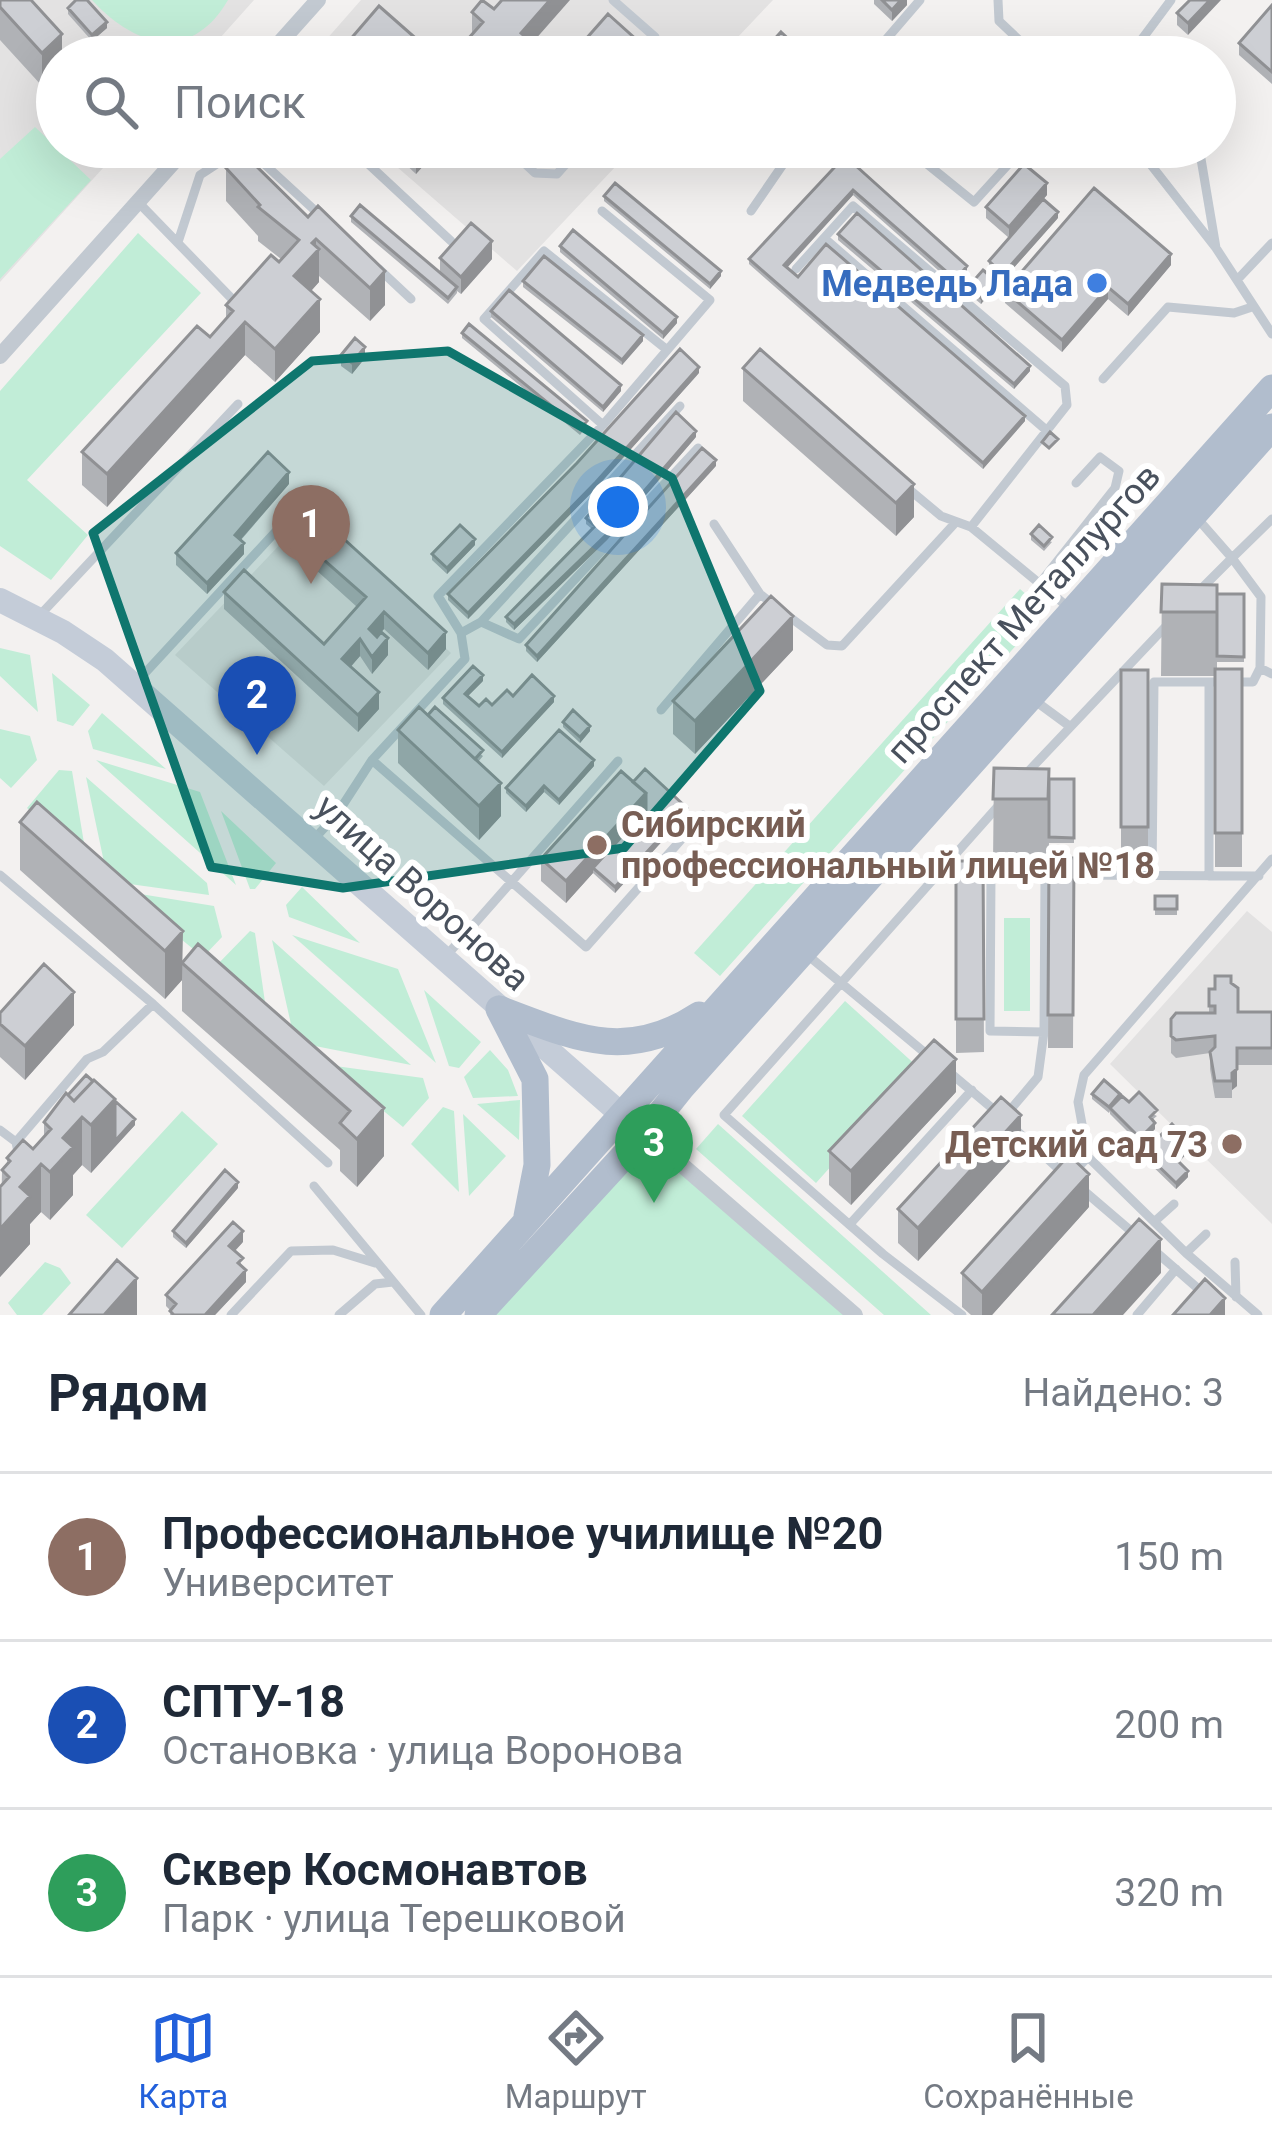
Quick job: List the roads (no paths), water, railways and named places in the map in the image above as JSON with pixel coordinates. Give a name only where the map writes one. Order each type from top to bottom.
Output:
[{"type":"main road","name":"проспект Металлургов","points":[[443,1315],[1272,388]]},
{"type":"main road","name":"проспект Металлургов","points":[[478,1315],[1272,427]]},
{"type":"main road","name":"улица Воронова","points":[[0,601],[83,645],[134,685],[622,1115]]},
{"type":"main road","points":[[499,1009],[618,1045],[669,1033],[733,990]]},
{"type":"main road","points":[[499,1009],[531,1068],[537,1096],[536,1184],[525,1221]]},
{"type":"main road","points":[[622,1115],[645,1133]]},
{"type":"street","points":[[286,36],[318,0]]},
{"type":"street","points":[[0,356],[168,168]]},
{"type":"street","points":[[645,1133],[855,1315]]},
{"type":"lane","points":[[613,0],[654,36]]},
{"type":"lane","points":[[889,36],[920,0]]},
{"type":"lane","points":[[983,0],[998,3],[999,21],[1015,36]]},
{"type":"lane","points":[[1144,36],[1171,0]]},
{"type":"lane","points":[[178,242],[200,175],[211,168]]},
{"type":"lane","points":[[269,168],[328,222]]},
{"type":"lane","points":[[373,168],[451,241]]},
{"type":"lane","points":[[531,168],[536,173],[557,174],[562,168]]},
{"type":"lane","points":[[751,211],[781,168]]},
{"type":"lane","points":[[931,168],[974,202],[1005,168]]},
{"type":"lane","points":[[1154,168],[1216,248],[1272,334]]},
{"type":"lane","points":[[1203,168],[1216,248]]},
{"type":"lane","points":[[138,202],[236,303]]},
{"type":"lane","points":[[796,269],[854,206],[1065,386],[1067,405],[971,527]]},
{"type":"lane","points":[[312,842],[337,814],[372,760],[465,659],[461,633],[438,596],[603,425],[710,300],[602,212]]},
{"type":"lane","points":[[824,238],[1045,429]]},
{"type":"lane","points":[[1237,280],[1272,243]]},
{"type":"lane","points":[[603,425],[484,319],[544,251],[666,349]]},
{"type":"lane","points":[[361,253],[411,299]]},
{"type":"lane","points":[[1102,379],[1168,307],[1234,313],[1252,307]]},
{"type":"lane","points":[[37,618],[238,404]]},
{"type":"lane","points":[[461,633],[481,622],[680,406]]},
{"type":"lane","points":[[481,622],[519,639],[698,448]]},
{"type":"lane","points":[[1040,583],[1115,488],[1120,471],[1100,458],[1076,483]]},
{"type":"lane","points":[[888,471],[941,516],[971,527],[1073,612]]},
{"type":"lane","points":[[134,685],[292,514]]},
{"type":"lane","points":[[1152,875],[1154,682],[1253,682],[1260,668],[1261,597],[1194,515]]},
{"type":"lane","points":[[969,1292],[958,1311],[883,1253],[724,1115],[1068,725],[1272,519]]},
{"type":"lane","points":[[714,524],[760,594],[826,645],[842,646],[956,522]]},
{"type":"lane","points":[[662,710],[760,594]]},
{"type":"lane","points":[[1260,668],[1272,674]]},
{"type":"lane","points":[[1209,876],[1210,682]]},
{"type":"lane","points":[[1030,697],[1068,725]]},
{"type":"lane","points":[[372,760],[586,947],[703,815]]},
{"type":"lane","points":[[443,959],[618,761]]},
{"type":"lane","points":[[1258,1315],[1186,1253],[1088,1157],[1078,1102],[1084,1075],[1272,859]]},
{"type":"lane","points":[[939,874],[956,874]]},
{"type":"lane","points":[[973,874],[1259,876]]},
{"type":"lane","points":[[991,874],[990,1031],[1044,1032]]},
{"type":"lane","points":[[0,875],[153,1004],[328,1163]]},
{"type":"lane","points":[[988,1135],[1038,1077],[1044,1032],[1045,875]]},
{"type":"lane","points":[[805,952],[972,1090],[1207,1296],[1198,1306]]},
{"type":"lane","points":[[16,1142],[87,1059],[104,1052],[153,1004]]},
{"type":"lane","points":[[850,1224],[972,1090]]},
{"type":"lane","points":[[0,1130],[16,1142],[21,1165]]},
{"type":"lane","points":[[1054,1194],[1088,1157]]},
{"type":"lane","points":[[314,1186],[421,1315]]},
{"type":"lane","points":[[1154,1222],[1174,1204]]},
{"type":"lane","points":[[1186,1253],[1206,1234]]},
{"type":"lane","points":[[883,1253],[898,1237]]},
{"type":"lane","points":[[231,1315],[291,1251],[333,1250],[375,1263]]},
{"type":"lane","points":[[1235,1262],[1236,1297]]},
{"type":"lane","points":[[1137,1315],[1175,1269]]},
{"type":"lane","points":[[339,1315],[375,1284],[393,1282]]},
{"type":"place","name":"Медведь Лада","points":[[1097,283]]},
{"type":"place","name":"Профессиональное училище №20","points":[[311,584]]},
{"type":"place","name":"СПТУ-18","points":[[257,755]]},
{"type":"place","name":"Сибирский профессиональный лицей №18","points":[[597,845]]},
{"type":"place","name":"Детский сад 73","points":[[1232,1144]]},
{"type":"place","name":"Сквер Космонавтов","points":[[654,1203]]}]
